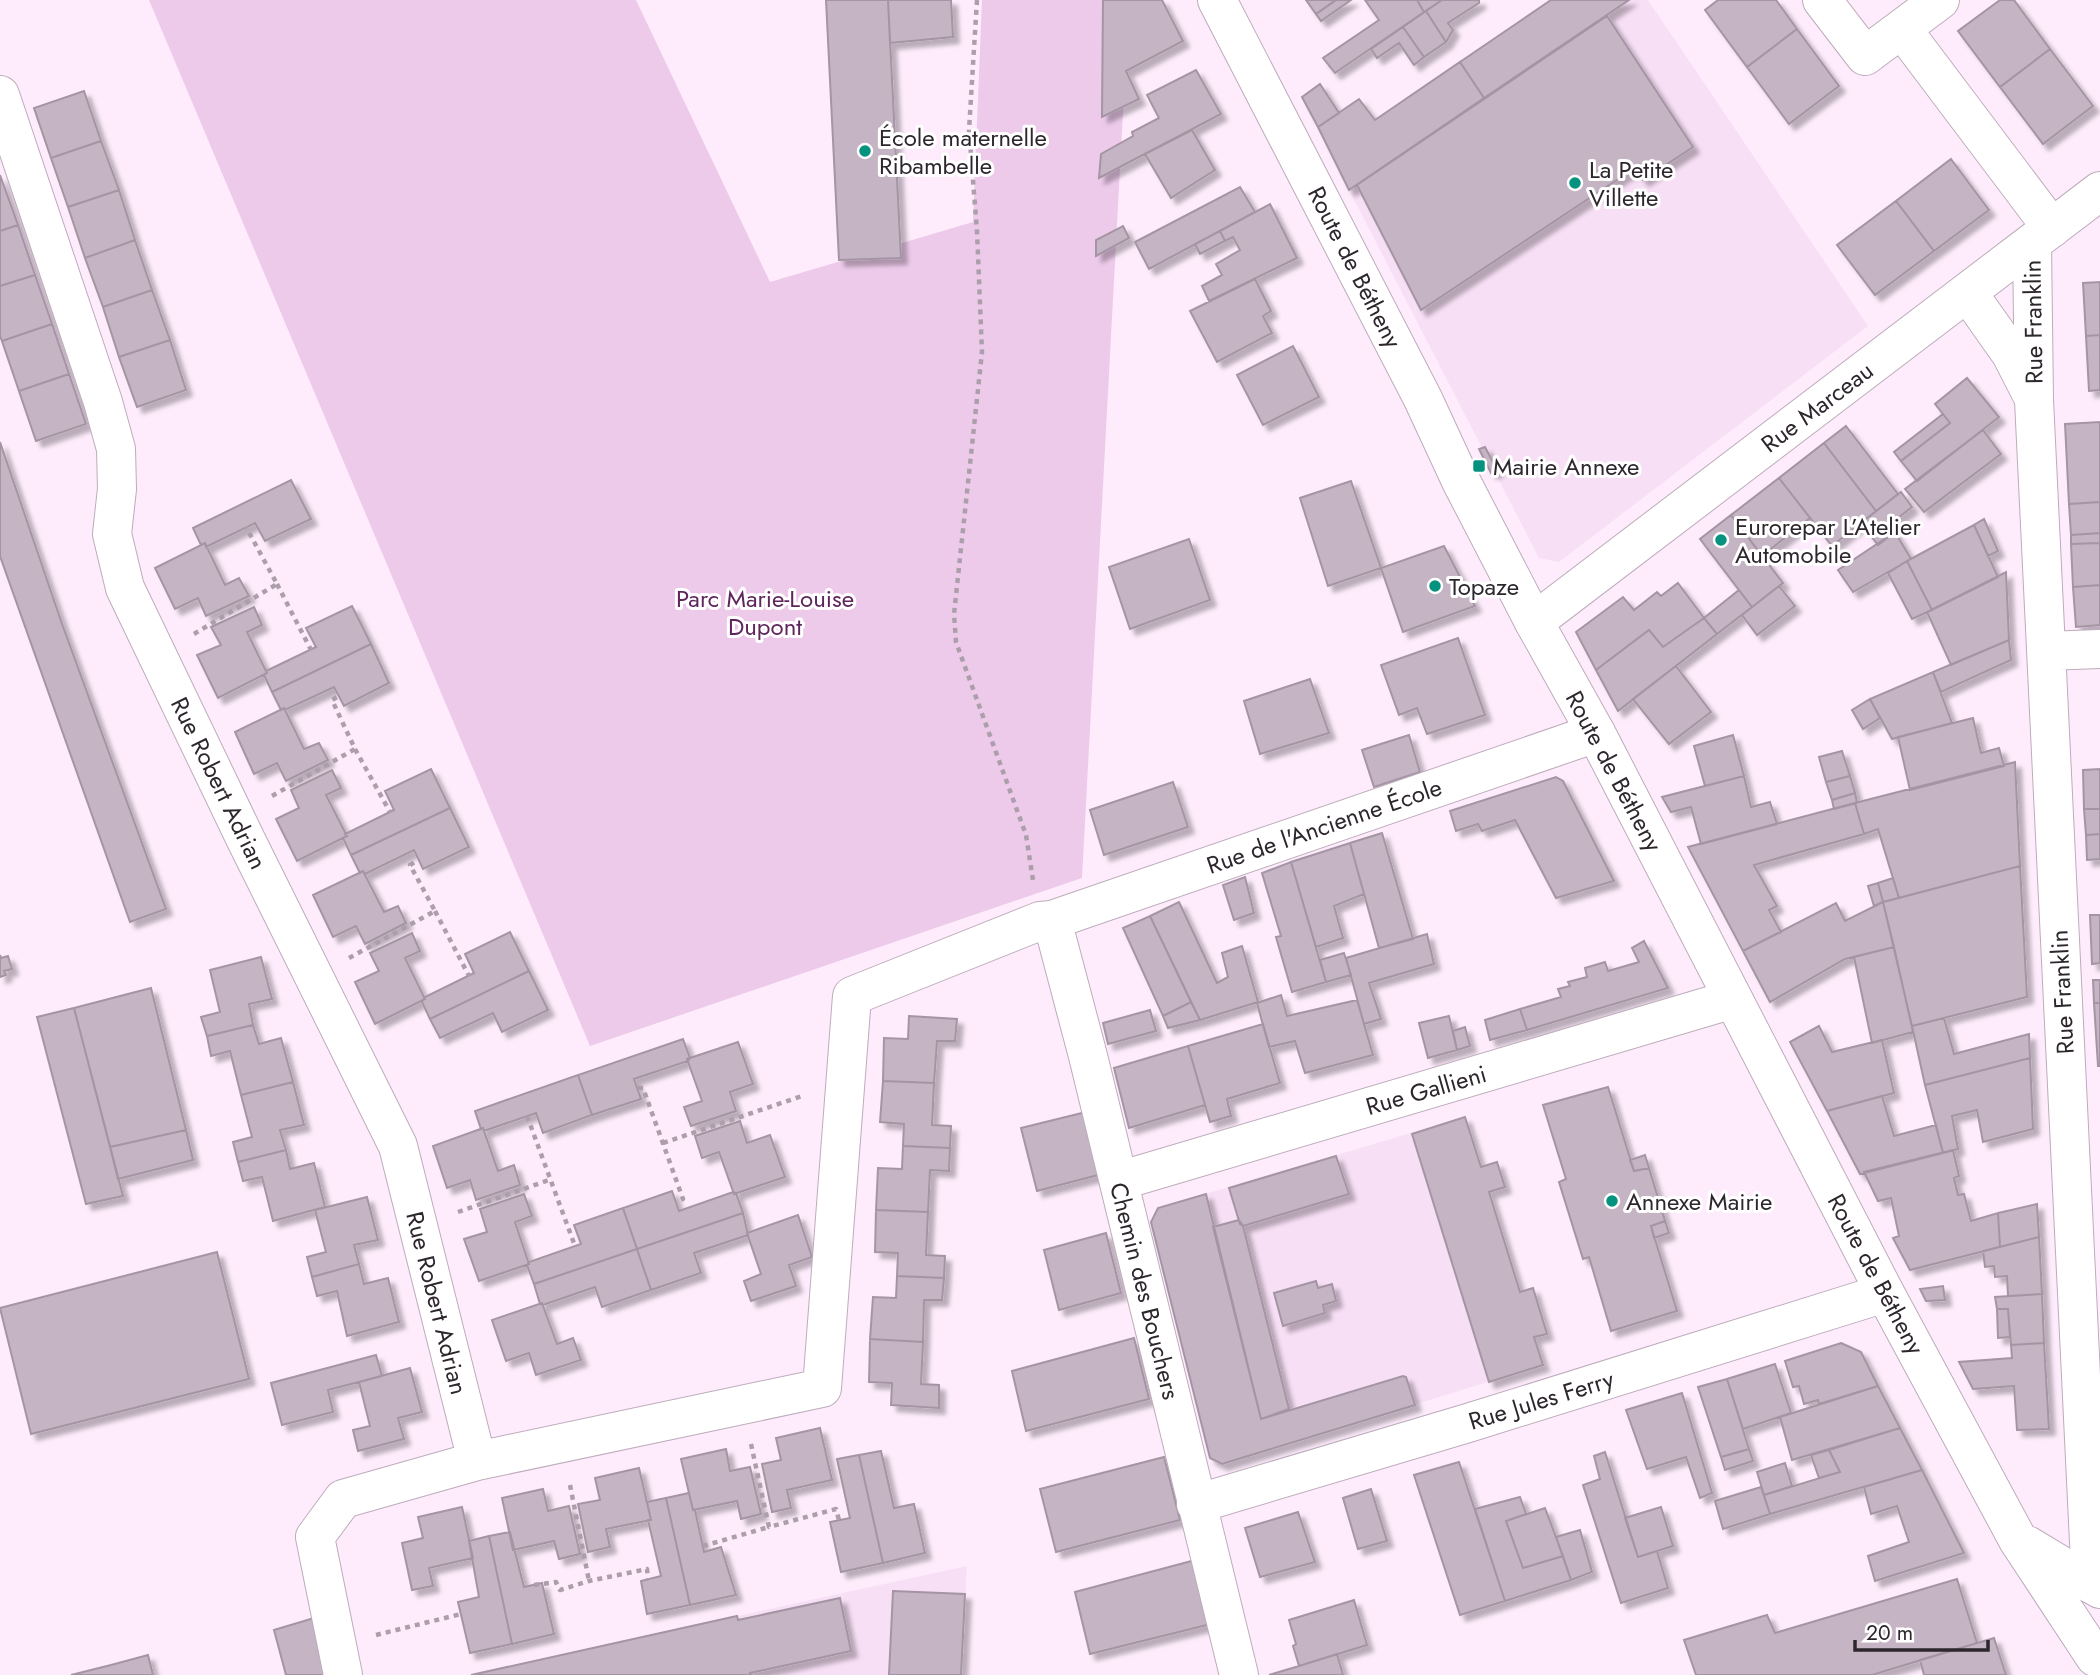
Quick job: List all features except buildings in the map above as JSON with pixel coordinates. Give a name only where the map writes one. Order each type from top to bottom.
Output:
[{"type":"street","name":"Route de Bétheny","points":[[1216,0],[1423,399],[1461,481],[1534,622],[1596,733],[1885,1293],[2018,1540],[2096,1659]]},
{"type":"street","points":[[1822,0],[1865,56],[1940,0]]},
{"type":"street","points":[[1902,29],[2042,236]]},
{"type":"street","name":"Rue Robert Adrian","points":[[0,94],[117,449],[117,489],[112,534],[125,588],[398,1146],[477,1461]]},
{"type":"street","name":"Rue Marceau","points":[[1534,622],[2100,191]]},
{"type":"street","name":"Rue Franklin","points":[[2042,236],[2035,400],[2095,1586]]},
{"type":"street","name":"Rue Franklin","points":[[1968,293],[2011,354],[2035,400]]},
{"type":"street","points":[[2046,651],[2100,649]]},
{"type":"street","name":"Rue de l'Ancienne École","points":[[1046,920],[1596,733]]},
{"type":"street","points":[[343,1675],[315,1537],[343,1499],[477,1461],[822,1388],[852,996],[1046,920]]},
{"type":"street","name":"Chemin des Bouchers","points":[[1046,920],[1119,1181],[1240,1675]]},
{"type":"street","name":"Rue Gallieni","points":[[1119,1181],[1733,999]]},
{"type":"street","name":"Rue Jules Ferry","points":[[1196,1504],[1468,1423],[1885,1293]]},
{"type":"street","points":[[2018,1540],[2095,1586]]},
{"type":"path","points":[[977,0],[969,130],[982,352],[954,614],[956,642],[1026,835],[1046,920]]},
{"type":"path","points":[[246,527],[311,650]]},
{"type":"path","points":[[158,657],[277,584]]},
{"type":"path","points":[[339,695],[332,700],[355,749],[390,812]]},
{"type":"path","points":[[235,817],[355,749]]},
{"type":"path","points":[[418,860],[410,865],[469,976]]},
{"type":"path","points":[[314,977],[435,911]]},
{"type":"path","points":[[663,1143],[845,1081]]},
{"type":"path","points":[[638,1088],[643,1088],[683,1199],[676,1201]]},
{"type":"path","points":[[527,1116],[575,1246]]},
{"type":"path","points":[[417,1227],[549,1180]]},
{"type":"path","points":[[743,1406],[769,1527]]},
{"type":"path","points":[[562,1443],[589,1581]]},
{"type":"path","points":[[703,1546],[836,1509],[839,1520]]},
{"type":"path","points":[[534,1585],[556,1582],[560,1590],[647,1569],[648,1579]]},
{"type":"path","points":[[399,1629],[460,1614]]},
{"type":"shaded area","points":[[1629,0],[1648,0],[1868,326],[1559,562],[1539,558],[1349,190]]},
{"type":"shaded area","points":[[1465,1117],[1481,1166],[1497,1162],[1505,1187],[1489,1192],[1520,1292],[1547,1334],[1535,1338],[1543,1365],[1222,1464],[1210,1458],[1151,1222],[1158,1208]]},
{"type":"shaded area","points":[[967,1566],[961,1675],[471,1675],[737,1616]]},
{"type":"green space","name":"Parc Marie-Louise Dupont","points":[[149,0],[636,0],[770,282],[973,222],[982,0],[1129,0],[1082,878],[590,1046]]},
{"type":"place","name":"École maternelle Ribambelle","points":[[865,151]]},
{"type":"place","name":"La Petite Villette","points":[[1575,183]]},
{"type":"place","name":"Mairie Annexe","points":[[1479,466]]},
{"type":"place","name":"Eurorepar L’Atelier Automobile","points":[[1721,540]]},
{"type":"place","name":"Topaze","points":[[1435,586]]},
{"type":"place","name":"Annexe Mairie","points":[[1612,1201]]}]
